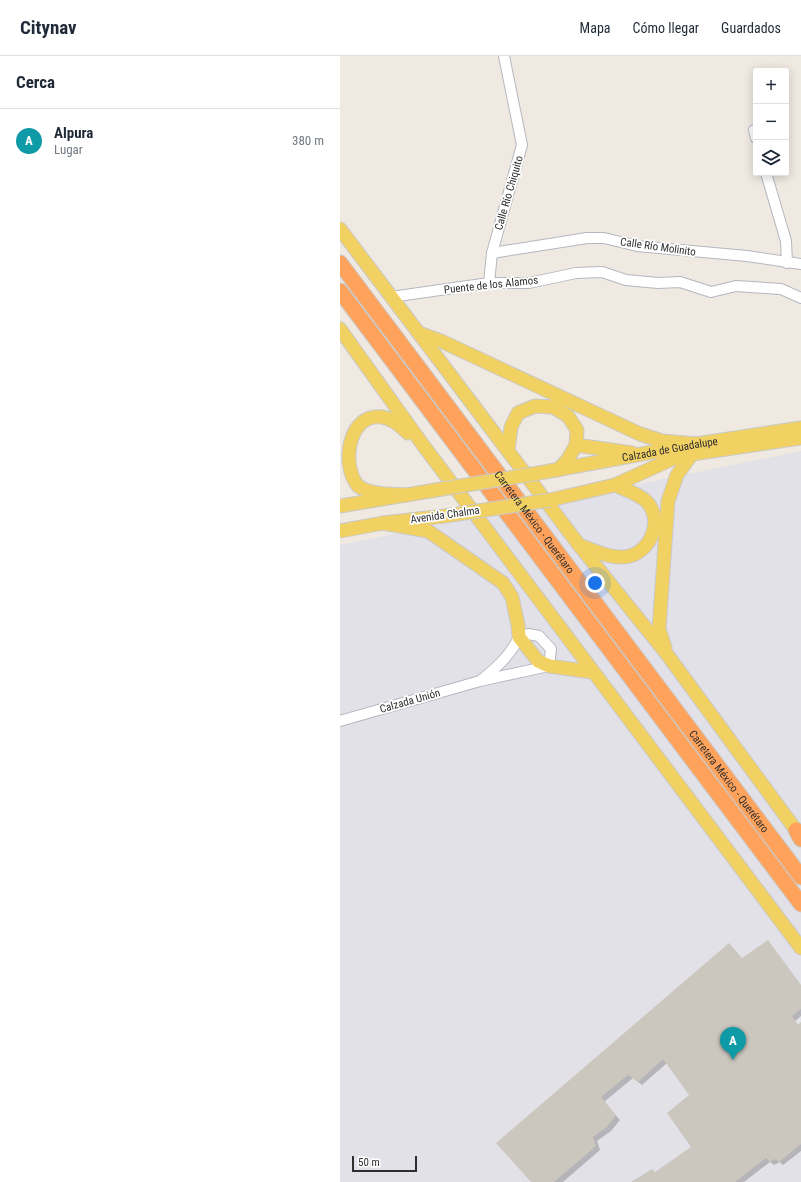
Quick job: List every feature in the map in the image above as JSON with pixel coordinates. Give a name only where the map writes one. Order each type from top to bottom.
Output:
[{"type":"highway","name":"Carretera México - Querétaro","points":[[340,263],[801,877]]},
{"type":"highway","name":"Carretera México - Querétaro","points":[[340,291],[801,904]]},
{"type":"main road","points":[[340,230],[579,545],[666,653],[799,835]]},
{"type":"main road","points":[[340,329],[423,445],[592,672],[801,948]]},
{"type":"main road","points":[[418,333],[447,344],[640,434],[694,449],[677,475],[668,500],[659,629],[666,653]]},
{"type":"main road","points":[[508,450],[511,427],[518,413],[535,406],[553,407],[568,416],[577,430],[576,444],[568,459],[558,470]]},
{"type":"main road","points":[[406,495],[373,492],[359,486],[350,477],[343,464],[343,451],[348,438],[358,425],[369,419],[382,417],[394,422],[423,445]]},
{"type":"main road","name":"Calzada de Guadalupe","points":[[550,500],[615,485],[694,449],[801,428]]},
{"type":"main road","name":"Calzada de Guadalupe","points":[[406,495],[644,455],[801,438]]},
{"type":"main road","points":[[576,444],[644,455]]},
{"type":"main road","points":[[579,545],[609,556],[624,557],[636,553],[650,540],[655,523],[648,503],[640,497],[615,485]]},
{"type":"main road","points":[[340,506],[406,495]]},
{"type":"main road","name":"Avenida Chalma","points":[[340,531],[550,500]]},
{"type":"main road","points":[[383,524],[428,531],[504,583],[512,597],[519,637],[538,661],[549,666],[592,672]]},
{"type":"street","name":"Calle Río Chiquito","points":[[489,283],[492,253],[522,145],[504,56]]},
{"type":"street","points":[[767,176],[786,241],[787,263]]},
{"type":"street","name":"Calle Río Molinito","points":[[492,253],[587,238],[604,238],[637,246],[747,256],[801,264]]},
{"type":"street","name":"Puente de los Alamos","points":[[391,297],[489,283],[529,283],[576,273],[602,272],[626,280],[658,283],[680,282],[711,292],[736,286],[781,289],[801,298]]},
{"type":"street","points":[[519,637],[528,634],[539,636],[551,649],[549,666]]},
{"type":"street","name":"Calzada Unión","points":[[480,681],[501,664],[514,648],[519,637]]},
{"type":"street","name":"Calzada Unión","points":[[340,721],[480,681],[549,666]]},
{"type":"shaded area","points":[[801,451],[801,1182],[340,1182],[340,545]]},
{"type":"building","points":[[768,940],[801,985],[801,1009],[792,1016],[798,1025],[801,1022],[801,1144],[779,1162],[775,1159],[770,1162],[766,1158],[735,1182],[631,1182],[652,1169],[655,1172],[691,1147],[667,1113],[689,1095],[663,1059],[638,1082],[628,1075],[601,1097],[616,1115],[607,1127],[593,1137],[596,1146],[554,1182],[531,1182],[496,1143],[729,943],[742,958]]},
{"type":"place","name":"Alpura","points":[[733,1060]]}]
